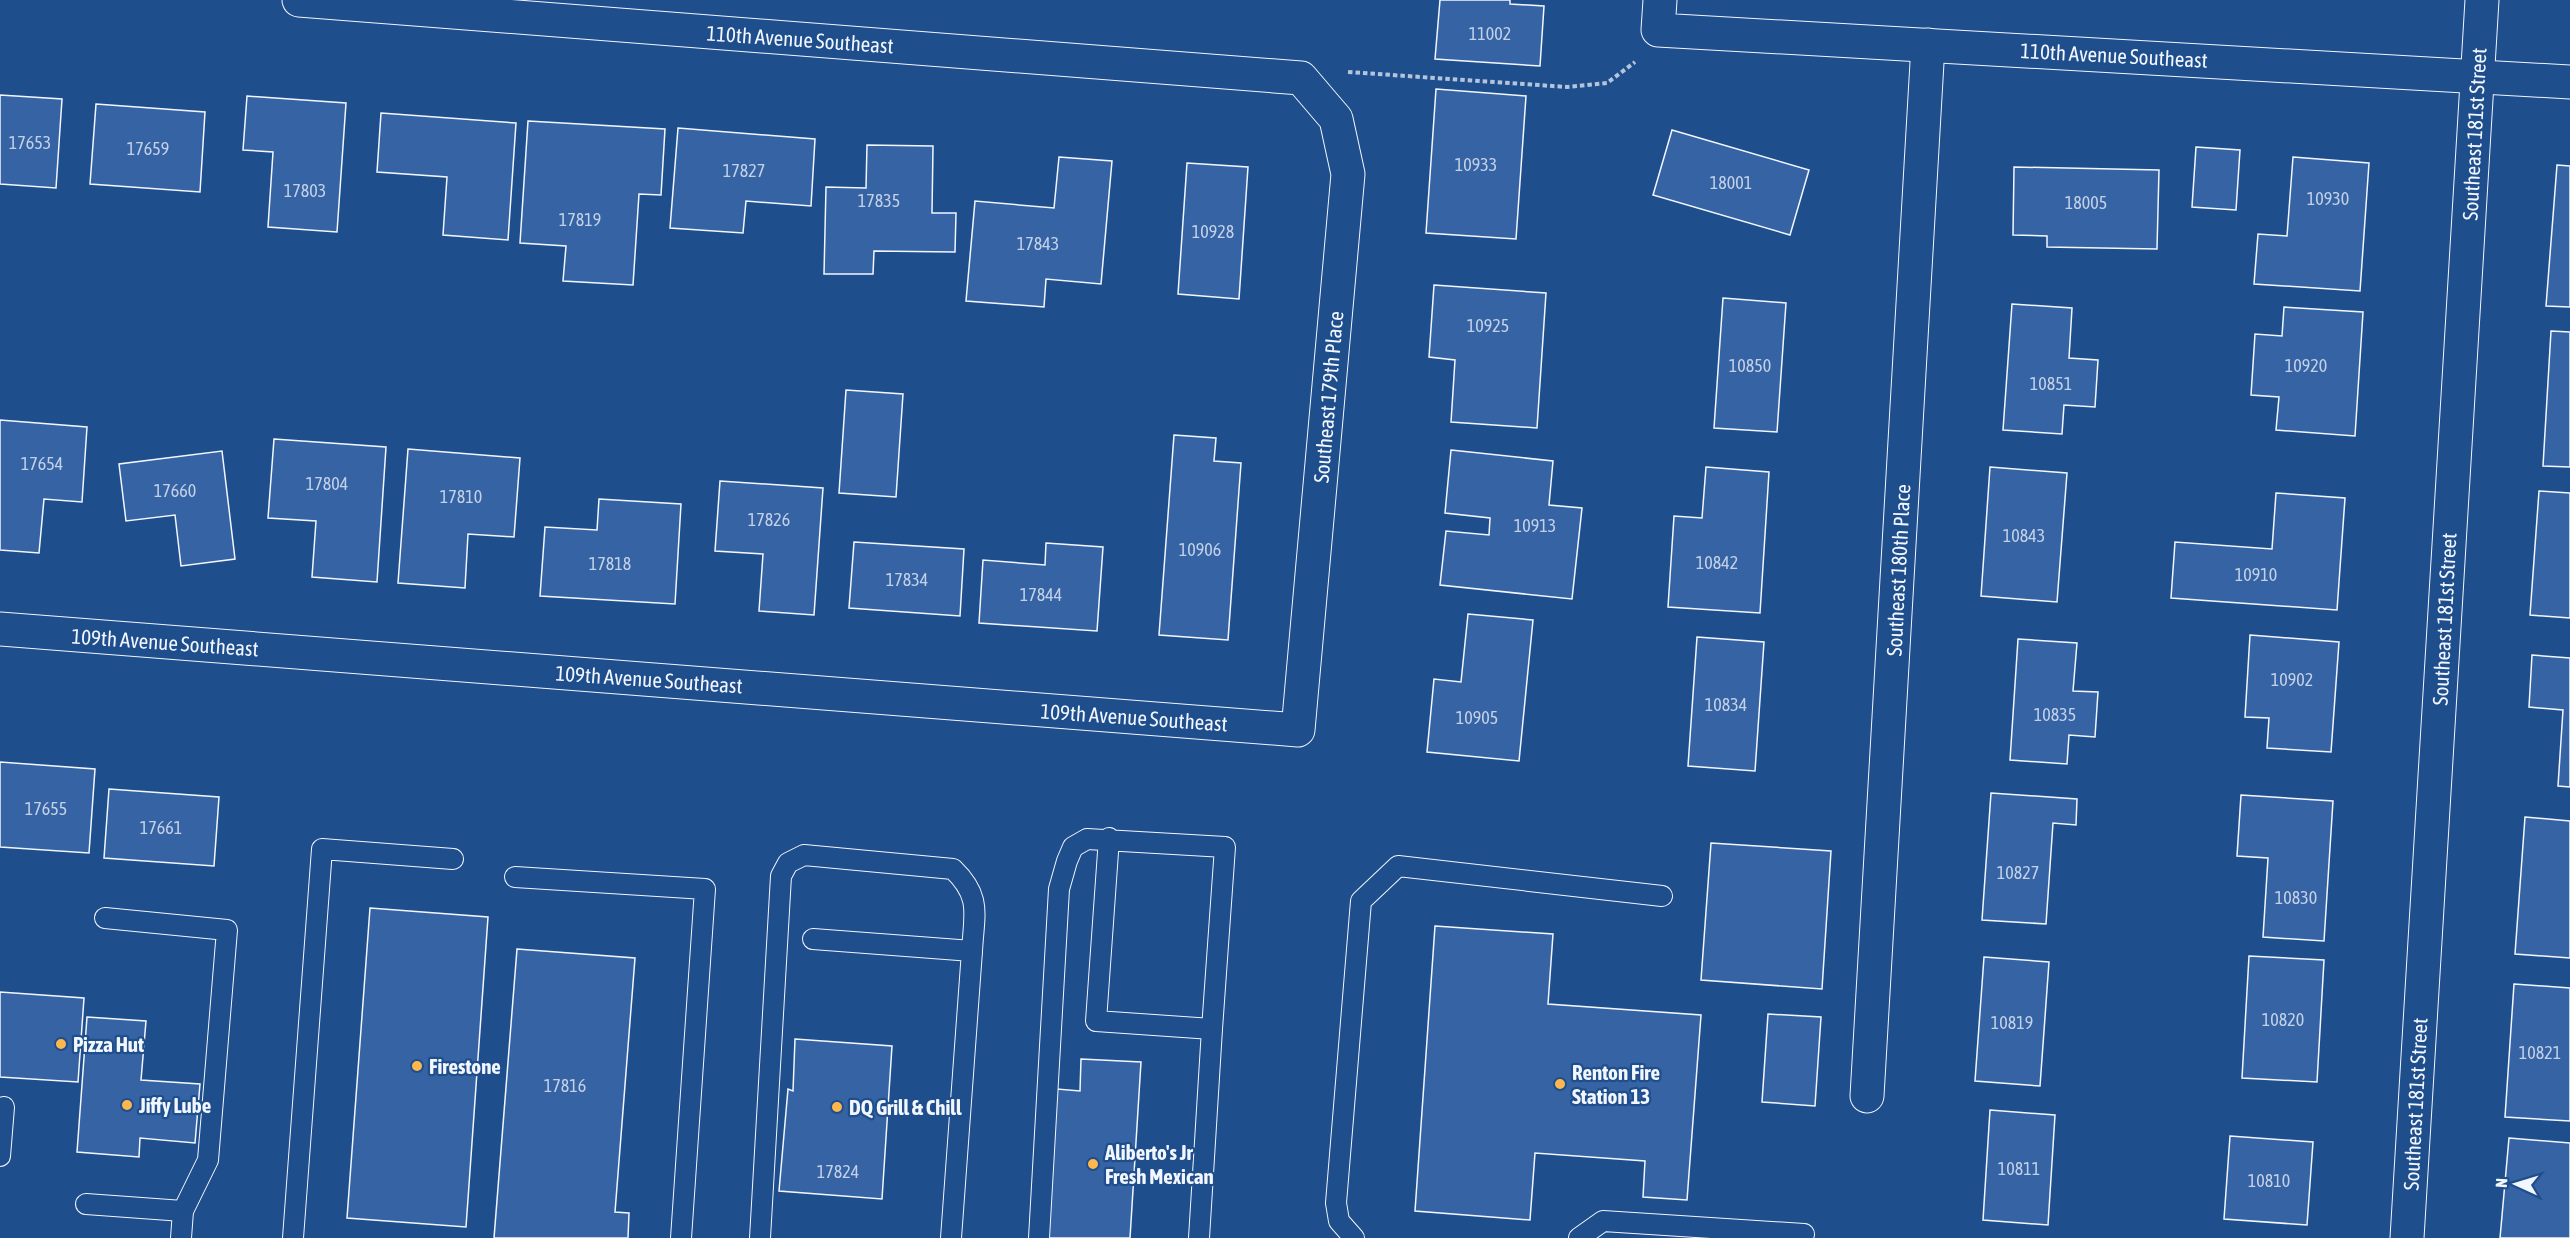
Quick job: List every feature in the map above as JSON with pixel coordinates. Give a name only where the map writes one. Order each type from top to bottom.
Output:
[{"type":"street","name":"110th Avenue Southeast","points":[[298,0],[1301,78]]},
{"type":"street","name":"Southeast 181st Street","points":[[2407,1238],[2482,0]]},
{"type":"street","name":"110th Avenue Southeast","points":[[1659,15],[1928,45],[2570,82]]},
{"type":"street","name":"Southeast 180th Place","points":[[1867,1096],[1928,45]]},
{"type":"street","name":"Southeast 179th Place","points":[[1298,730],[1348,174],[1336,119],[1301,78]]},
{"type":"street","name":"109th Avenue Southeast","points":[[0,629],[1298,730]]},
{"type":"lane","points":[[1109,838],[1096,1021],[1212,1029]]},
{"type":"lane","points":[[1039,1238],[1059,889],[1073,847],[1087,839],[1109,838],[1225,847],[1199,1238]]},
{"type":"lane","points":[[293,1238],[322,849],[453,859]]},
{"type":"lane","points":[[760,1238],[781,876],[788,863],[804,855],[953,869],[965,881],[975,900],[951,1238]]},
{"type":"lane","points":[[1354,1238],[1339,1221],[1336,1203],[1361,901],[1398,866],[1662,896]]},
{"type":"lane","points":[[515,877],[705,889],[681,1238]]},
{"type":"lane","points":[[105,918],[227,930],[208,1160],[183,1211],[181,1238]]},
{"type":"lane","points":[[813,939],[972,951]]},
{"type":"lane","points":[[0,1156],[4,1107]]},
{"type":"lane","points":[[86,1204],[183,1211]]},
{"type":"lane","points":[[1579,1238],[1603,1221],[1804,1234]]},
{"type":"path","points":[[1301,78],[1323,73],[1344,72],[1567,87],[1607,83],[1640,59],[1659,15]]},
{"type":"building","points":[[1440,0],[1510,0],[1510,4],[1544,6],[1540,66],[1435,59]]},
{"type":"building","points":[[1436,89],[1526,96],[1516,239],[1426,233]]},
{"type":"building","points":[[0,95],[62,99],[56,188],[0,184]]},
{"type":"building","points":[[247,96],[346,103],[337,232],[268,227],[273,152],[243,150]]},
{"type":"building","points":[[96,104],[205,112],[200,192],[90,184]]},
{"type":"building","points":[[381,113],[516,123],[508,240],[443,235],[447,177],[377,172]]},
{"type":"building","points":[[528,121],[665,129],[661,195],[639,194],[633,285],[563,281],[566,246],[520,243]]},
{"type":"building","points":[[678,128],[815,139],[811,206],[746,201],[743,233],[670,228]]},
{"type":"building","points":[[1672,130],[1809,170],[1790,235],[1653,195]]},
{"type":"building","points":[[867,145],[933,146],[932,213],[956,213],[955,252],[874,251],[873,274],[824,274],[826,187],[866,188]]},
{"type":"building","points":[[2196,147],[2240,150],[2236,210],[2192,207]]},
{"type":"building","points":[[1059,157],[1112,161],[1101,284],[1046,279],[1044,307],[966,301],[975,201],[1054,208]]},
{"type":"building","points":[[2293,157],[2369,163],[2360,291],[2254,284],[2258,234],[2287,236]]},
{"type":"building","points":[[1187,163],[1248,167],[1239,299],[1178,294]]},
{"type":"building","points":[[2557,165],[2570,166],[2570,307],[2546,306]]},
{"type":"building","points":[[2014,167],[2159,170],[2157,249],[2047,247],[2047,236],[2013,235]]},
{"type":"building","points":[[1434,285],[1546,293],[1537,428],[1451,422],[1455,360],[1429,357]]},
{"type":"building","points":[[1723,298],[1786,303],[1777,432],[1714,428]]},
{"type":"building","points":[[2012,304],[2072,308],[2069,358],[2098,360],[2095,407],[2064,405],[2062,434],[2003,430]]},
{"type":"building","points":[[2284,307],[2363,312],[2355,436],[2276,430],[2279,397],[2251,395],[2255,334],[2282,336]]},
{"type":"building","points":[[2551,331],[2570,332],[2570,467],[2543,466]]},
{"type":"building","points":[[846,390],[903,394],[896,497],[839,493]]},
{"type":"building","points":[[0,420],[87,427],[82,502],[44,499],[39,553],[0,550]]},
{"type":"building","points":[[1174,435],[1216,438],[1214,461],[1241,463],[1228,640],[1159,635]]},
{"type":"building","points":[[274,439],[386,447],[377,582],[312,577],[316,521],[268,518]]},
{"type":"building","points":[[408,449],[520,458],[514,537],[468,534],[465,588],[398,583]]},
{"type":"building","points":[[1451,450],[1553,461],[1549,505],[1582,508],[1572,599],[1440,585],[1446,531],[1489,535],[1490,518],[1445,513]]},
{"type":"building","points":[[222,451],[235,559],[181,566],[175,515],[126,521],[119,464]]},
{"type":"building","points":[[1706,467],[1769,472],[1760,613],[1668,607],[1674,516],[1702,518]]},
{"type":"building","points":[[1990,467],[2067,473],[2057,602],[1981,596]]},
{"type":"building","points":[[720,481],[823,488],[814,615],[759,611],[763,554],[715,551]]},
{"type":"building","points":[[2539,491],[2570,493],[2570,618],[2530,615]]},
{"type":"building","points":[[2276,493],[2345,498],[2337,610],[2171,598],[2175,542],[2272,549]]},
{"type":"building","points":[[599,499],[681,504],[675,604],[540,596],[545,527],[597,530]]},
{"type":"building","points":[[854,542],[964,549],[960,616],[849,608]]},
{"type":"building","points":[[1046,543],[1103,547],[1097,631],[979,623],[983,560],[1045,565]]},
{"type":"building","points":[[1468,614],[1533,620],[1519,761],[1427,752],[1434,679],[1461,682]]},
{"type":"building","points":[[2250,635],[2339,642],[2331,752],[2267,748],[2269,718],[2245,717]]},
{"type":"building","points":[[1697,637],[1764,642],[1755,771],[1688,766]]},
{"type":"building","points":[[2018,639],[2077,643],[2073,691],[2098,692],[2095,737],[2069,735],[2067,764],[2010,760]]},
{"type":"building","points":[[2532,655],[2570,658],[2570,787],[2558,786],[2563,710],[2529,707]]},
{"type":"building","points":[[0,762],[95,769],[89,853],[0,847]]},
{"type":"building","points":[[109,789],[219,797],[214,866],[104,858]]},
{"type":"building","points":[[1991,793],[2077,799],[2076,825],[2053,823],[2046,924],[1982,920]]},
{"type":"building","points":[[2241,795],[2333,801],[2324,941],[2263,937],[2268,858],[2237,856]]},
{"type":"building","points":[[2525,817],[2570,821],[2570,958],[2515,954]]},
{"type":"building","points":[[1711,843],[1831,851],[1822,989],[1701,980]]},
{"type":"building","points":[[370,908],[488,917],[466,1227],[347,1218]]},
{"type":"building","name":"Renton Fire Station 13","points":[[1435,926],[1553,934],[1548,1004],[1701,1015],[1687,1200],[1643,1197],[1645,1161],[1535,1153],[1530,1220],[1415,1211]]},
{"type":"building","points":[[517,949],[635,958],[615,1212],[629,1213],[628,1238],[494,1238]]},
{"type":"building","points":[[2249,956],[2324,960],[2317,1082],[2242,1078]]},
{"type":"building","points":[[1984,957],[2049,962],[2040,1086],[1975,1081]]},
{"type":"building","points":[[2514,984],[2570,988],[2570,1121],[2505,1117]]},
{"type":"building","points":[[0,992],[84,998],[78,1082],[0,1077]]},
{"type":"building","points":[[1768,1014],[1821,1017],[1815,1106],[1762,1102]]},
{"type":"building","points":[[87,1017],[146,1021],[141,1080],[200,1084],[195,1143],[140,1138],[139,1157],[77,1152]]},
{"type":"building","name":"DQ Grill & Chill","points":[[795,1039],[892,1046],[882,1199],[779,1191],[788,1089],[793,1091]]},
{"type":"building","name":"Aliberto's Jr Fresh Mexican","points":[[1081,1059],[1141,1062],[1130,1238],[1048,1238],[1057,1089],[1080,1091]]},
{"type":"building","points":[[1990,1110],[2055,1115],[2048,1225],[1983,1220]]},
{"type":"building","points":[[2230,1136],[2313,1142],[2307,1225],[2224,1219]]},
{"type":"building","points":[[2509,1138],[2570,1143],[2570,1238],[2500,1238]]},
{"type":"place","name":"Pizza Hut","points":[[61,1044]]},
{"type":"place","name":"Firestone","points":[[417,1066]]},
{"type":"place","name":"Renton Fire Station 13","points":[[1560,1084]]},
{"type":"place","name":"Jiffy Lube","points":[[127,1105]]},
{"type":"place","name":"DQ Grill & Chill","points":[[837,1107]]},
{"type":"place","name":"Aliberto's Jr Fresh Mexican","points":[[1093,1164]]}]
